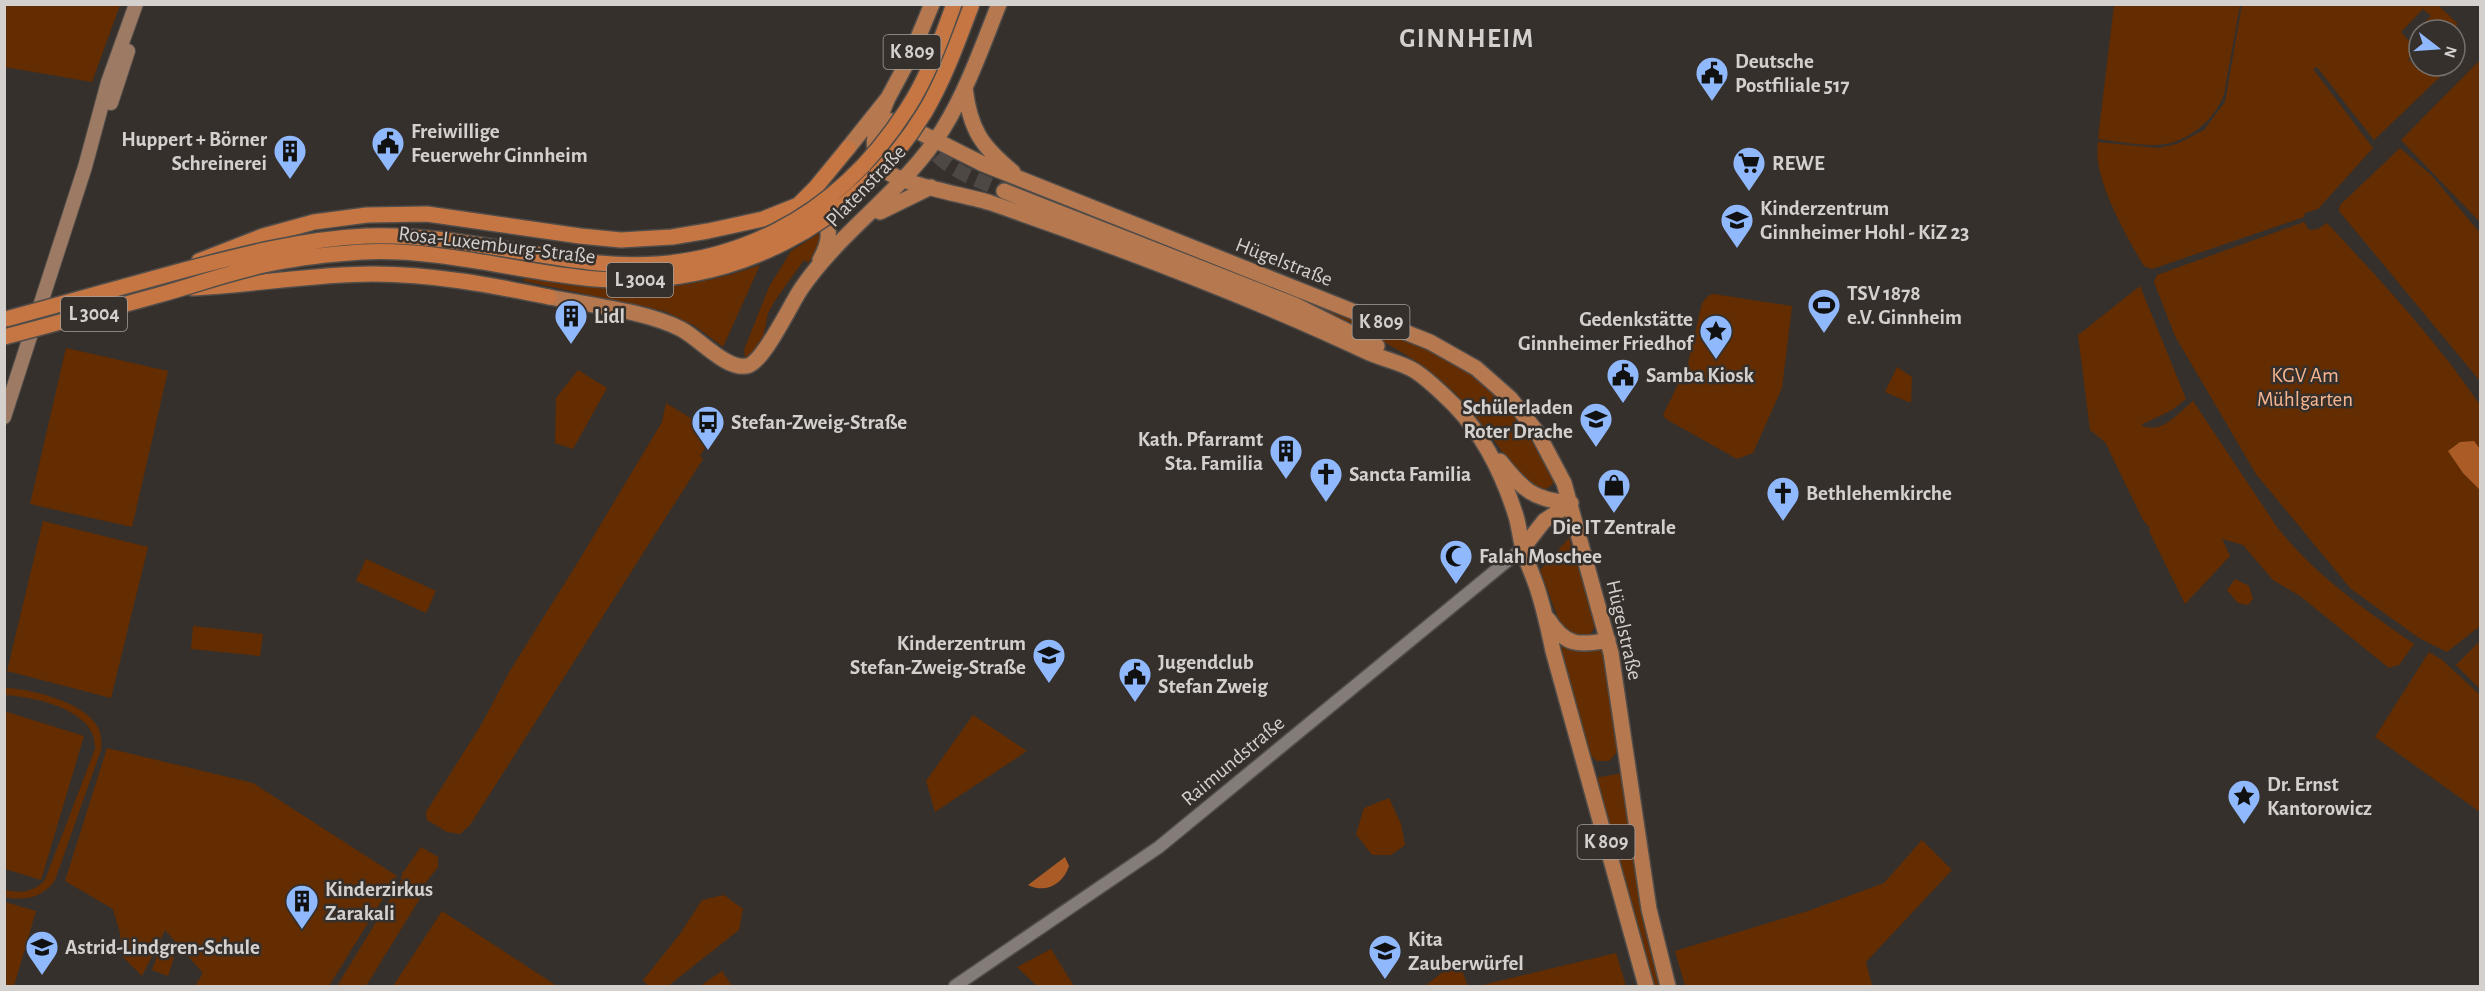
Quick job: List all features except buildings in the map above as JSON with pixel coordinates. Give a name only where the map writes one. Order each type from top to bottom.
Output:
[{"type":"highway","name":"Rosa-Luxemburg-Straße","points":[[5,319],[270,247],[368,236],[486,244],[596,263],[621,265],[682,261],[734,249],[785,227],[811,212],[837,193],[873,155],[916,94],[954,4]]},
{"type":"highway","name":"Rosa-Luxemburg-Straße","points":[[4,337],[271,263],[319,256],[366,252],[424,255],[618,280],[680,277],[741,262],[781,246],[825,219],[854,197],[885,166],[927,109],[951,59],[972,4]]},
{"type":"highway","points":[[160,276],[263,236],[314,222],[367,215],[427,214],[529,230],[621,240],[672,237],[763,219],[804,206],[816,187],[848,148]]},
{"type":"highway","points":[[182,288],[230,286],[326,275],[374,274],[443,278],[549,297]]},
{"type":"main road","points":[[4,417],[85,167],[102,102],[135,4]]},
{"type":"main road","points":[[85,167],[117,85],[142,4]]},
{"type":"main road","name":"Platenstraße","points":[[848,148],[888,98],[910,57],[932,4]]},
{"type":"main road","name":"Platenstraße","points":[[549,297],[664,322],[692,335],[732,364],[751,365],[761,358],[782,319],[814,270],[905,179],[935,141],[965,88],[999,4]]},
{"type":"main road","name":"K 809","points":[[965,88],[970,119],[979,138],[1002,163],[1025,181]]},
{"type":"main road","name":"K 809","points":[[888,98],[874,140],[878,159],[885,170],[931,188],[979,199],[1118,248],[1303,322],[1365,351],[1414,370]]},
{"type":"main road","name":"Hügelstraße","points":[[879,122],[892,120],[899,122],[983,164],[1404,331],[1456,355],[1495,384],[1524,415],[1548,450],[1564,483],[1608,640],[1649,909],[1668,987]]},
{"type":"main road","points":[[863,130],[879,122]]},
{"type":"main road","points":[[862,223],[896,203],[931,188]]},
{"type":"main road","name":"K 809","points":[[1004,191],[1295,305],[1371,343],[1414,370],[1455,406],[1484,442],[1513,508],[1522,548],[1545,614],[1553,651],[1646,987]]},
{"type":"main road","points":[[804,206],[824,220],[829,237],[814,270]]},
{"type":"main road","points":[[1484,442],[1528,493],[1571,503]]},
{"type":"main road","points":[[1522,548],[1544,521],[1571,503]]},
{"type":"main road","points":[[1545,614],[1559,634],[1568,640],[1578,644],[1608,640]]},
{"type":"street","name":"Raimundstraße","points":[[956,987],[1159,847],[1522,548]]},
{"type":"green space","points":[[4,5],[120,5],[92,82],[5,67]]},
{"type":"green space","points":[[2114,5],[2240,5],[2224,94],[2213,114],[2197,130],[2177,141],[2154,145],[2098,139]]},
{"type":"green space","points":[[2242,5],[2438,5],[2452,18],[2429,18],[2431,16],[2423,9],[2414,18],[2407,18],[2407,26],[2401,32],[2407,39],[2407,78],[2439,78],[2374,140],[2317,67],[2313,69],[2373,148],[2318,209],[2305,213],[2304,217],[2152,269],[2144,266],[2112,207],[2105,189],[2100,172],[2098,142],[2158,148],[2177,144],[2204,130],[2225,102]]},
{"type":"green space","points":[[2480,60],[2480,222],[2401,140],[2462,78],[2467,78],[2467,73]]},
{"type":"green space","points":[[2400,148],[2432,176],[2480,233],[2480,381],[2339,211],[2340,205]]},
{"type":"green space","name":"KGV Am Mühlgarten","points":[[2304,222],[2309,230],[2318,229],[2327,223],[2426,334],[2480,405],[2480,626],[2447,652],[2419,638],[2351,589],[2256,474],[2175,336],[2154,282],[2157,275]]},
{"type":"green space","points":[[823,231],[818,249],[808,263],[804,260],[768,313],[761,347],[745,358],[744,350],[769,287],[791,251]]},
{"type":"green space","points":[[760,265],[723,347],[695,326],[664,311],[524,281],[524,277],[586,286],[642,288],[699,282]]},
{"type":"green space","points":[[2140,286],[2186,399],[2172,410],[2141,425],[2156,427],[2169,422],[2193,401],[2277,527],[2307,561],[2377,618],[2414,644],[2399,665],[2389,668],[2300,596],[2273,580],[2243,545],[2222,539],[2230,556],[2185,604],[2149,531],[2150,528],[2143,520],[2105,442],[2090,430],[2078,335]]},
{"type":"green space","points":[[1709,295],[1792,306],[1782,388],[1753,453],[1737,459],[1666,419],[1663,415],[1688,364],[1702,303]]},
{"type":"green space","points":[[1293,298],[1302,298],[1403,336],[1452,360],[1474,375],[1494,391],[1513,411],[1557,481],[1546,489],[1534,485],[1515,472],[1476,416],[1427,369],[1372,335]]},
{"type":"green space","points":[[66,348],[168,371],[132,527],[30,504]]},
{"type":"green space","points":[[1897,367],[1912,377],[1911,403],[1885,392]]},
{"type":"green space","points":[[578,370],[607,388],[573,449],[555,443],[556,398]]},
{"type":"green space","points":[[666,403],[700,424],[704,419],[710,423],[715,431],[700,456],[703,459],[470,825],[460,834],[447,832],[427,820],[426,812],[481,725],[511,669],[662,422]]},
{"type":"green space","points":[[43,521],[148,547],[111,698],[7,671]]},
{"type":"green space","points":[[1569,538],[1595,621],[1591,633],[1579,639],[1562,629],[1540,570]]},
{"type":"green space","points":[[366,559],[436,591],[426,613],[356,581]]},
{"type":"green space","points":[[2235,579],[2249,586],[2253,599],[2248,605],[2238,603],[2227,590]]},
{"type":"green space","points":[[193,626],[263,634],[260,656],[191,649]]},
{"type":"green space","points":[[2480,641],[2480,689],[2456,665]]},
{"type":"green space","points":[[1557,645],[1577,651],[1604,650],[1619,750],[1609,761],[1597,761],[1587,753]]},
{"type":"green space","points":[[2429,652],[2442,660],[2480,695],[2480,812],[2375,737]]},
{"type":"green space","points":[[5,688],[40,694],[67,703],[88,715],[99,729],[101,739],[101,750],[55,880],[45,891],[33,897],[19,899],[5,897],[5,890],[26,891],[45,880],[95,749],[93,736],[86,724],[76,715],[47,703],[5,695]]},
{"type":"green space","points":[[4,711],[84,736],[41,880],[5,869]]},
{"type":"green space","points":[[973,715],[1027,751],[935,812],[926,781]]},
{"type":"green space","points":[[107,748],[253,783],[397,876],[329,986],[195,986],[203,973],[165,930],[142,976],[122,956],[120,933],[113,909],[65,881]]},
{"type":"green space","points":[[1624,773],[1663,986],[1651,986],[1594,778]]},
{"type":"green space","points":[[1389,798],[1401,824],[1405,845],[1391,855],[1372,855],[1356,834],[1364,808]]},
{"type":"green space","points":[[1922,840],[1952,870],[1866,962],[1872,986],[1685,986],[1675,951],[1808,911],[1884,883]]},
{"type":"green space","points":[[421,847],[438,857],[438,867],[424,885],[427,887],[366,986],[337,986],[401,881],[402,874]]},
{"type":"green space","points":[[724,895],[743,909],[739,930],[668,986],[648,986],[643,980],[680,934],[702,900]]},
{"type":"green space","points":[[5,902],[36,911],[14,986],[5,986]]},
{"type":"green space","points":[[442,911],[557,986],[393,986]]},
{"type":"green space","points":[[160,948],[175,954],[168,976],[152,970]]},
{"type":"green space","points":[[1051,949],[1074,986],[1037,986],[1017,967]]},
{"type":"green space","points":[[1616,953],[1626,986],[1478,986]]},
{"type":"green space","points":[[1458,960],[1468,986],[1425,986]]},
{"type":"green space","points":[[722,971],[732,986],[700,986]]},
{"type":"shaded area","points":[[2474,441],[2480,449],[2480,490],[2463,473],[2448,451],[2460,442]]},
{"type":"shaded area","points":[[1065,857],[1069,866],[1063,878],[1053,886],[1035,888],[1028,885]]},
{"type":"tunnel","points":[[925,136],[930,147],[947,164],[1004,191]]},
{"type":"place","name":"Deutsche Postfiliale 517","points":[[1712,102]]},
{"type":"place","name":"Freiwillige Feuerwehr Ginnheim","points":[[388,172]]},
{"type":"place","name":"Huppert + Börner Schreinerei","points":[[290,180]]},
{"type":"place","name":"REWE","points":[[1749,192]]},
{"type":"place","name":"Kinderzentrum Ginnheimer Hohl - KiZ 23","points":[[1737,249]]},
{"type":"place","name":"TSV 1878 e.V. Ginnheim","points":[[1824,334]]},
{"type":"place","name":"Lidl","points":[[571,345]]},
{"type":"place","name":"Gedenkstätte Ginnheimer Friedhof","points":[[1716,360]]},
{"type":"place","name":"Samba Kiosk","points":[[1623,404]]},
{"type":"place","name":"Schülerladen Roter Drache","points":[[1596,448]]},
{"type":"place","name":"Stefan-Zweig-Straße","points":[[708,451]]},
{"type":"place","name":"Kath. Pfarramt Sta. Familia","points":[[1286,480]]},
{"type":"place","name":"Sancta Familia","points":[[1326,503]]},
{"type":"place","name":"Die IT Zentrale","points":[[1614,514]]},
{"type":"place","name":"Bethlehemkirche","points":[[1783,522]]},
{"type":"place","name":"Falah Moschee","points":[[1456,585]]},
{"type":"place","name":"Kinderzentrum Stefan-Zweig-Straße","points":[[1049,684]]},
{"type":"place","name":"Jugendclub Stefan Zweig","points":[[1135,703]]},
{"type":"place","name":"Dr. Ernst Kantorowicz","points":[[2244,825]]},
{"type":"place","name":"Kinderzirkus Zarakali","points":[[302,930]]},
{"type":"place","name":"Astrid-Lindgren-Schule","points":[[42,976]]},
{"type":"place","name":"Kita Zauberwürfel","points":[[1385,980]]},
{"type":"district","name":"GINNHEIM","points":[[1467,38]]}]
